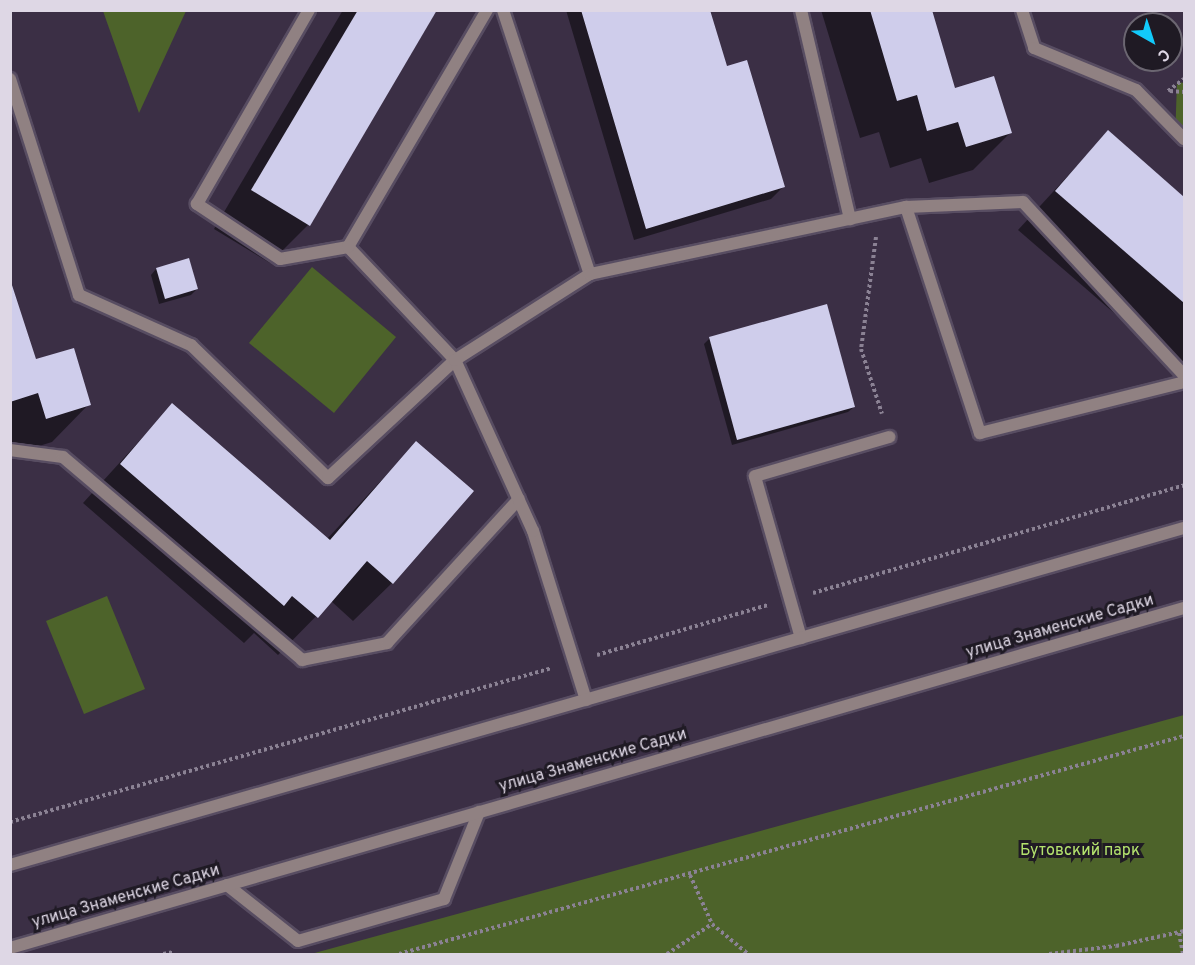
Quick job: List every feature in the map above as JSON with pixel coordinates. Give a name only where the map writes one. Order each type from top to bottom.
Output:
[{"type":"street","points":[[309,10],[197,204],[280,259],[348,247],[487,10]]},
{"type":"street","points":[[503,10],[590,274]]},
{"type":"street","points":[[801,10],[850,219]]},
{"type":"street","points":[[1022,10],[1034,48],[1136,90],[1185,139]]},
{"type":"street","points":[[10,79],[79,295],[191,345],[328,478],[455,360],[590,274],[906,207],[1023,202],[1185,375]]},
{"type":"street","points":[[906,207],[980,433],[1185,382]]},
{"type":"street","points":[[348,247],[455,360],[533,531],[586,700]]},
{"type":"street","points":[[801,638],[755,476],[889,437]]},
{"type":"street","points":[[10,450],[63,456],[302,660],[387,643],[519,499]]},
{"type":"street","points":[[10,865],[1185,528]]},
{"type":"street","name":"улица Знаменские Садки","points":[[10,948],[1185,608]]},
{"type":"street","points":[[227,885],[298,941],[444,899],[479,812]]},
{"type":"path","points":[[1167,91],[1185,79]]},
{"type":"path","points":[[880,213],[861,350],[889,437]]},
{"type":"path","points":[[399,954],[1185,736]]},
{"type":"path","points":[[690,875],[712,924],[748,954]]},
{"type":"path","points":[[667,954],[712,924]]},
{"type":"path","points":[[1049,954],[1116,946],[1185,931]]},
{"type":"path","points":[[1179,933],[1183,954]]},
{"type":"path","points":[[163,954],[173,952]]},
{"type":"green space","points":[[103,11],[186,11],[139,113]]},
{"type":"green space","points":[[1177,82],[1184,83],[1184,141],[1175,140]]},
{"type":"green space","points":[[312,267],[396,337],[334,413],[249,343]]},
{"type":"green space","points":[[107,596],[145,689],[84,714],[46,621]]},
{"type":"green space","name":"Бутовский парк","points":[[1184,715],[1184,954],[311,954]]},
{"type":"building","points":[[358,10],[437,10],[310,226],[251,190]]},
{"type":"building","points":[[581,10],[710,10],[727,66],[747,60],[785,187],[646,229]]},
{"type":"building","points":[[870,10],[932,10],[955,88],[994,76],[1012,133],[966,147],[958,122],[927,131],[917,95],[897,101]]},
{"type":"building","points":[[1108,130],[1184,197],[1184,303],[1055,191]]},
{"type":"building","points":[[189,258],[198,289],[165,299],[156,268]]},
{"type":"building","points":[[10,279],[36,359],[74,348],[91,405],[46,419],[38,393],[10,402]]},
{"type":"building","points":[[827,304],[855,407],[737,440],[709,337]]},
{"type":"building","points":[[172,403],[330,540],[416,441],[474,491],[393,584],[367,561],[318,618],[292,596],[284,606],[120,464]]}]
